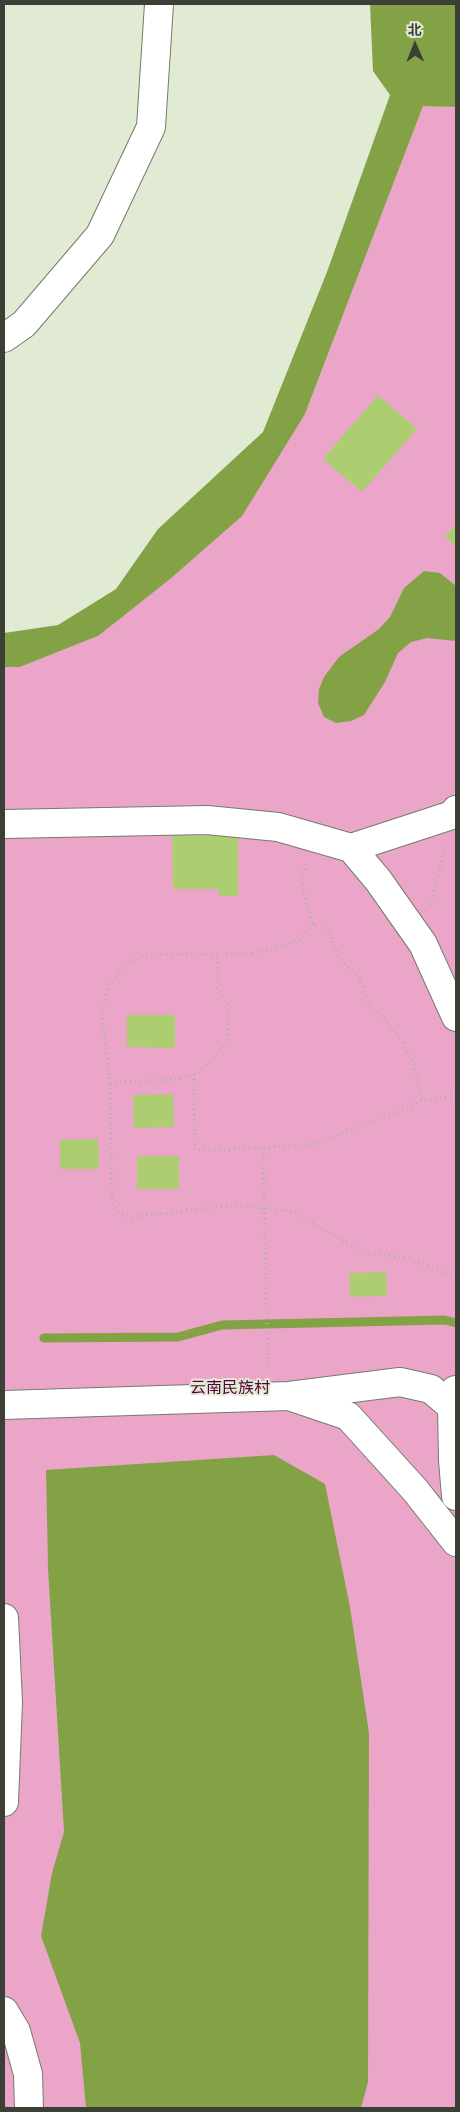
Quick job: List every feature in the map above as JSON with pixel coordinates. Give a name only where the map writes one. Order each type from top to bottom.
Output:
[{"type":"street","points":[[4,338],[24,324],[100,235],[151,127],[159,4]]},
{"type":"street","points":[[351,848],[454,812]]},
{"type":"street","points":[[4,824],[207,820],[278,827],[351,848],[378,880],[422,944],[456,1017]]},
{"type":"street","points":[[4,1405],[289,1396],[400,1382],[431,1389],[454,1397],[453,1460],[456,1496]]},
{"type":"street","points":[[289,1396],[348,1416],[415,1490],[456,1542]]},
{"type":"street","points":[[4,1618],[8,1702],[4,1802]]},
{"type":"street","points":[[4,2011],[16,2031],[28,2074],[29,2108]]},
{"type":"path","points":[[422,944],[454,812]]},
{"type":"path","points":[[315,838],[302,875],[303,889],[313,924],[329,933],[340,958],[359,977],[369,1005],[381,1015],[396,1033],[412,1059],[422,1100]]},
{"type":"path","points":[[313,924],[302,938],[284,946],[249,954],[144,955],[128,963],[109,984],[102,1012],[110,1083],[112,1202],[118,1212],[131,1216],[235,1205],[294,1212],[363,1252],[409,1258],[456,1277]]},
{"type":"path","points":[[110,1083],[178,1079],[199,1073],[229,1041],[228,1004],[218,988],[218,954]]},
{"type":"path","points":[[194,1074],[195,1150],[313,1144],[392,1114],[422,1100],[456,1096]]},
{"type":"path","points":[[263,1148],[268,1350]]},
{"type":"green space","name":"云南民族村","points":[[423,105],[456,107],[456,2108],[4,2108],[4,667],[20,667],[98,636],[305,414]]},
{"type":"shaded area","points":[[370,4],[456,4],[456,107],[423,106],[305,414],[242,516],[170,579],[98,636],[20,667],[4,667],[4,633],[58,625],[116,589],[158,529],[263,432],[327,272],[390,95],[373,71]]},
{"type":"shaded area","points":[[424,571],[440,573],[456,586],[456,641],[427,638],[411,642],[398,653],[385,682],[364,715],[351,721],[336,723],[324,717],[318,703],[319,689],[324,677],[339,657],[379,629],[390,617],[404,588]]},
{"type":"shaded area","points":[[274,1455],[325,1484],[350,1607],[369,1733],[368,2082],[361,2108],[86,2108],[80,2043],[41,1936],[52,1873],[64,1832],[48,1568],[46,1470]]},
{"type":"building","points":[[378,395],[417,429],[362,492],[323,459]]},
{"type":"building","points":[[456,524],[456,547],[445,537]]},
{"type":"building","points":[[238,835],[238,896],[219,896],[219,889],[173,889],[172,836]]},
{"type":"building","points":[[127,1015],[175,1015],[175,1048],[127,1047]]},
{"type":"building","points":[[173,1094],[174,1127],[134,1128],[133,1095]]},
{"type":"building","points":[[98,1139],[99,1169],[60,1169],[60,1140]]},
{"type":"building","points":[[137,1156],[179,1156],[179,1189],[137,1189]]},
{"type":"building","points":[[386,1272],[387,1296],[350,1297],[349,1273]]},
{"type":"waterway","points":[[44,1338],[178,1337],[222,1325],[445,1320],[456,1323]]}]
